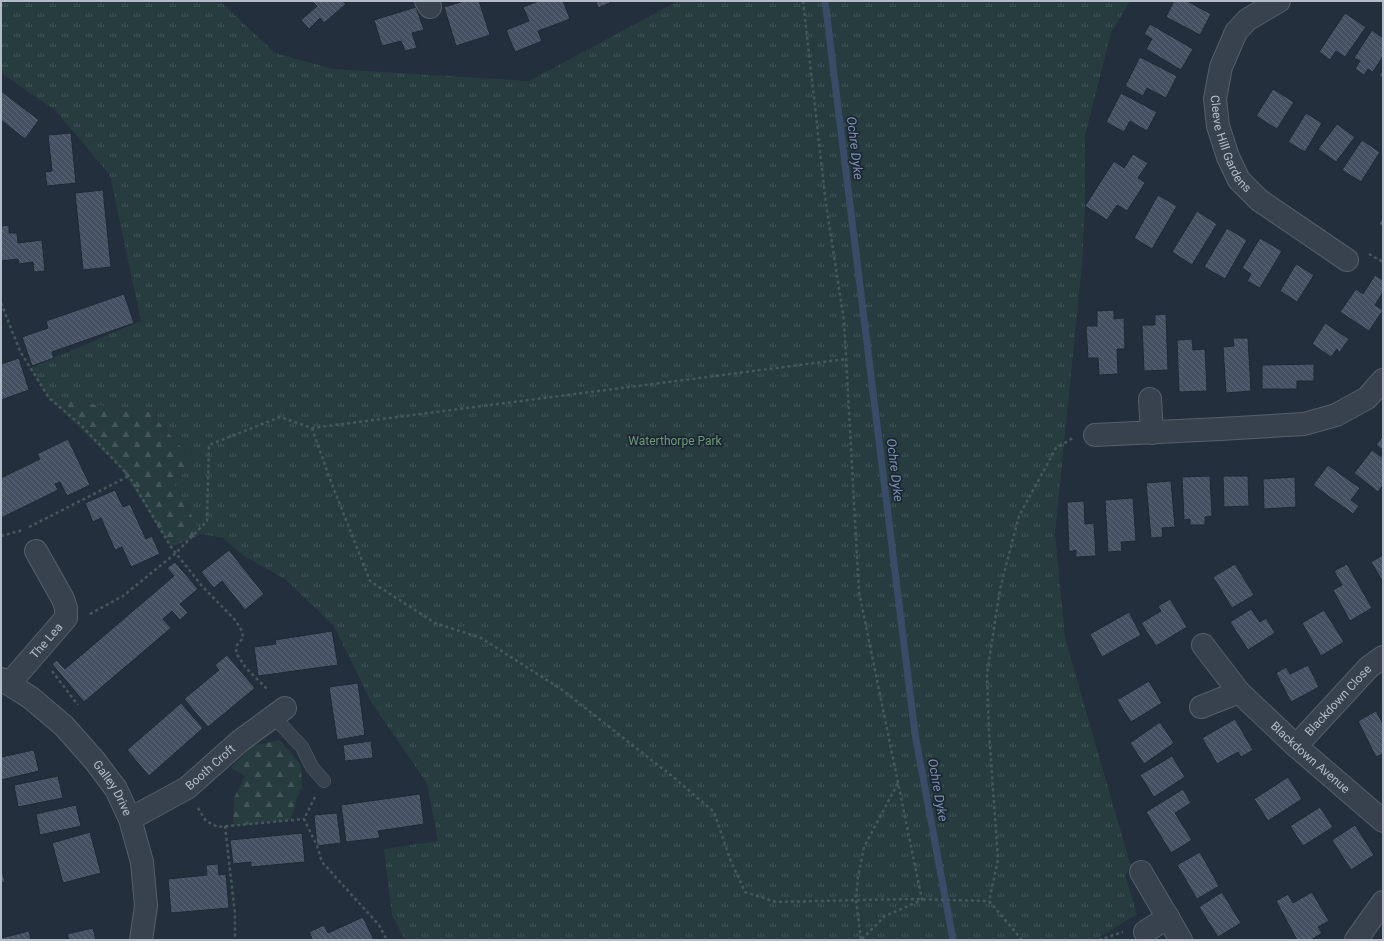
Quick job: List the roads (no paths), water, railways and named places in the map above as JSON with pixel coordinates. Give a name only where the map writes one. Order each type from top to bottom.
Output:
[{"type":"street","name":"Cleeve Hill Gardens","points":[[1280,1],[1247,20],[1236,32],[1221,67],[1215,99],[1218,126],[1228,158],[1240,180],[1259,200],[1347,260]]},
{"type":"street","points":[[1094,435],[1304,424],[1336,415],[1367,398],[1383,380]]},
{"type":"street","points":[[1150,399],[1152,432]]},
{"type":"street","name":"The Lea","points":[[5,682],[66,618],[66,608],[63,599],[36,551]]},
{"type":"street","name":"Blackdown Avenue","points":[[1203,645],[1239,692],[1296,746],[1383,820]]},
{"type":"street","name":"Blackdown Close","points":[[1296,746],[1370,667],[1383,657]]},
{"type":"street","name":"Galley Drive","points":[[5,682],[31,698],[69,731],[95,761],[116,789],[130,819],[142,862],[146,906],[141,940]]},
{"type":"street","points":[[1201,707],[1239,692]]},
{"type":"street","name":"Booth Croft","points":[[130,819],[187,788],[240,741],[279,712]]},
{"type":"street","points":[[1141,872],[1180,940]]},
{"type":"street","points":[[1356,940],[1383,902]]},
{"type":"street","points":[[1145,932],[1168,917]]},
{"type":"lane","points":[[279,712],[302,747],[312,767],[324,781]]},
{"type":"waterway","name":"Ochre Dyke","points":[[825,1],[915,734],[953,940]]},
{"type":"park label","name":"Waterthorpe Park","points":[[675,441]]}]
